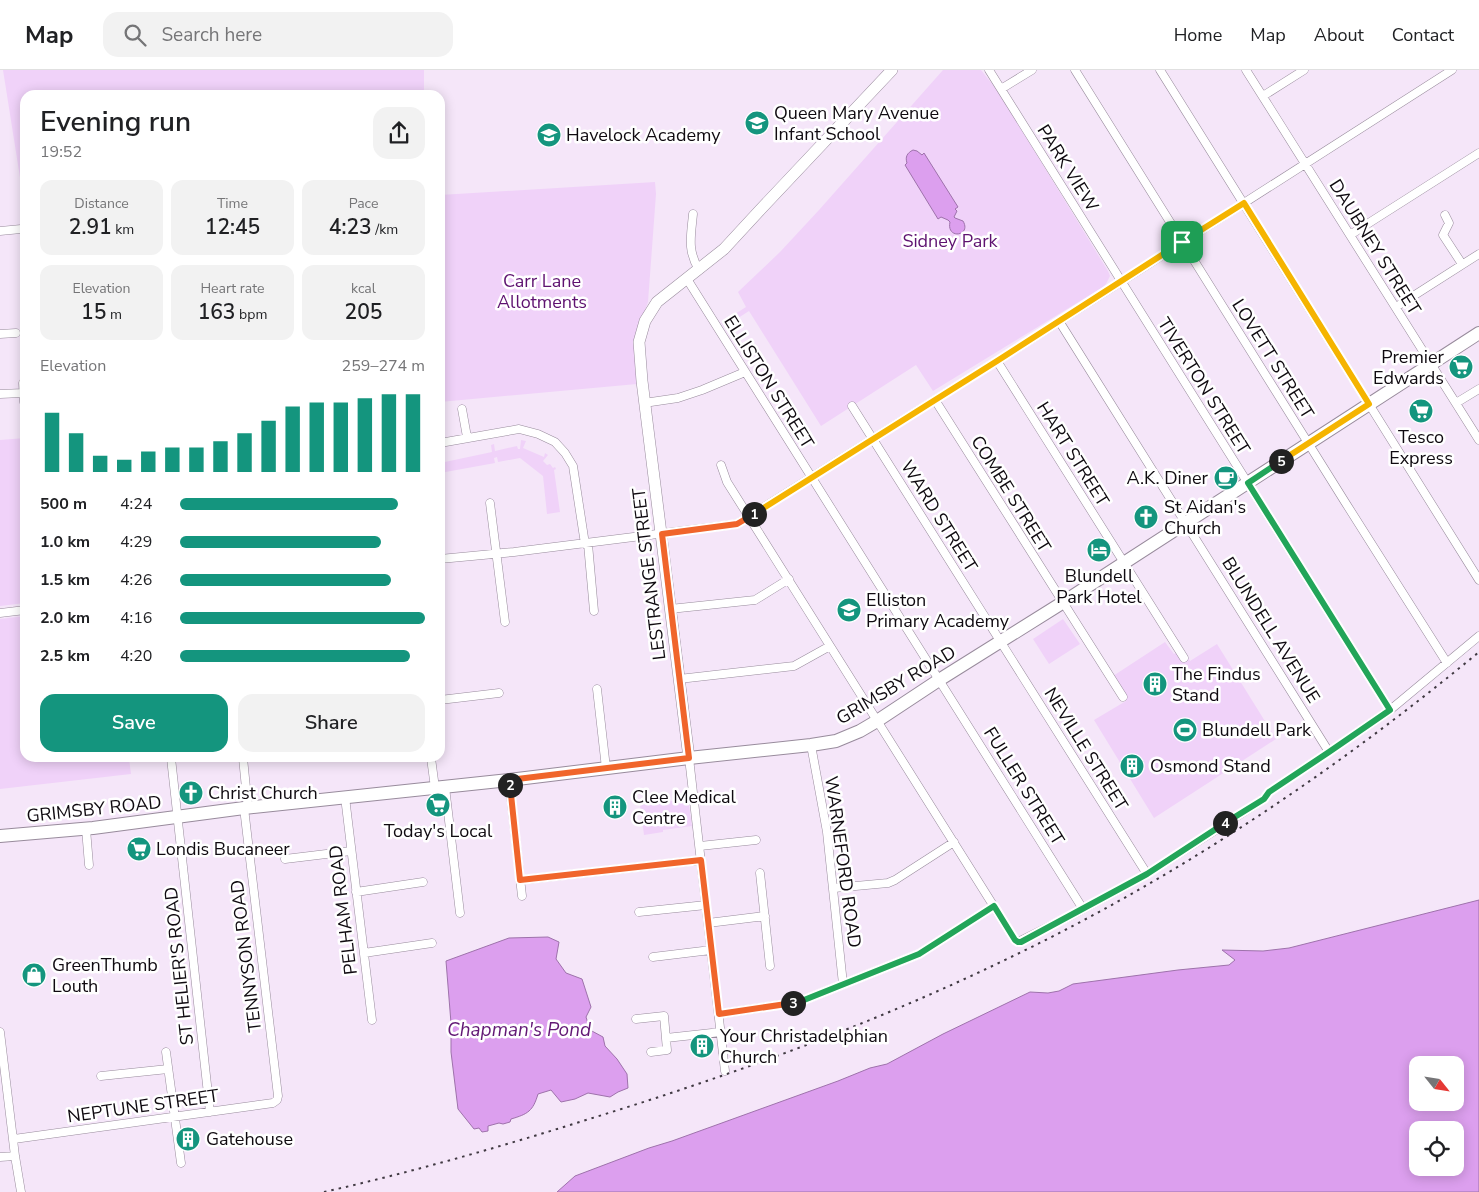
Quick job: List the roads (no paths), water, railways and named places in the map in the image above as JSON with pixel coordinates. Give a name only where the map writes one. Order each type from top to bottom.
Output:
[{"type":"main road","name":"GRIMSBY ROAD","points":[[0,836],[86,829],[246,808],[811,745],[836,740],[860,732],[1479,333]]},
{"type":"street","points":[[687,279],[724,249],[892,70]]},
{"type":"street","name":"PARK VIEW","points":[[989,70],[1121,282]]},
{"type":"street","points":[[1001,89],[1032,70]]},
{"type":"street","name":"LOVETT STREET","points":[[1075,70],[1447,663]]},
{"type":"street","points":[[1160,70],[1479,580]]},
{"type":"street","name":"DAUBNEY STREET","points":[[1246,70],[1479,440]]},
{"type":"street","points":[[1263,96],[1304,70]]},
{"type":"street","points":[[445,558],[586,544],[737,524],[874,440],[1452,70]]},
{"type":"street","points":[[1350,235],[1479,153]]},
{"type":"street","points":[[693,214],[690,246],[693,260],[699,270]]},
{"type":"street","points":[[1444,215],[1449,223],[1443,235],[1462,264]]},
{"type":"street","points":[[0,231],[20,229]]},
{"type":"street","points":[[1396,307],[1479,254]]},
{"type":"street","name":"LESTRANGE STREET","points":[[687,279],[657,302],[645,321],[639,342],[644,403],[689,758]]},
{"type":"street","name":"ELLISTON STREET","points":[[687,279],[939,680]]},
{"type":"street","name":"TIVERTON STREET","points":[[1121,282],[1390,710]]},
{"type":"street","name":"BLUNDELL AVENUE","points":[[1059,322],[1329,752]]},
{"type":"street","points":[[0,334],[16,333]]},
{"type":"street","name":"HART STREET","points":[[997,361],[1184,658]]},
{"type":"street","points":[[644,403],[678,398],[745,372]]},
{"type":"street","points":[[1456,403],[1479,388]]},
{"type":"street","points":[[0,394],[20,392]]},
{"type":"street","name":"COMBE STREET","points":[[935,400],[1123,697]]},
{"type":"street","name":"WARD STREET","points":[[852,406],[1001,642]]},
{"type":"street","points":[[462,409],[467,438]]},
{"type":"street","points":[[445,442],[520,429],[538,434],[555,442],[565,453],[573,466],[586,544],[594,611]]},
{"type":"street","points":[[720,465],[727,482],[1018,942],[1147,874],[1264,799],[1269,792],[1390,710],[1479,636]]},
{"type":"street","points":[[490,503],[505,622]]},
{"type":"street","points":[[670,609],[755,600],[789,579]]},
{"type":"street","points":[[0,613],[20,611]]},
{"type":"street","name":"NEVILLE STREET","points":[[1001,642],[1147,874]]},
{"type":"street","points":[[679,679],[794,666],[830,646]]},
{"type":"street","name":"FULLER STREET","points":[[939,680],[1083,909]]},
{"type":"street","points":[[597,689],[606,768]]},
{"type":"street","points":[[445,699],[499,693]]},
{"type":"street","name":"WARNEFORD ROAD","points":[[811,745],[827,832],[843,984]]},
{"type":"street","points":[[689,758],[725,1071]]},
{"type":"street","name":"ST HELIER'S ROAD","points":[[171,762],[210,1112]]},
{"type":"street","name":"TENNYSON ROAD","points":[[243,762],[246,808],[277,1100]]},
{"type":"street","points":[[432,762],[440,787],[460,912]]},
{"type":"street","points":[[509,780],[522,896]]},
{"type":"street","name":"PELHAM ROAD","points":[[345,797],[372,1020]]},
{"type":"street","points":[[86,829],[89,865]]},
{"type":"street","points":[[700,846],[756,840]]},
{"type":"street","points":[[834,888],[888,883],[954,842]]},
{"type":"street","points":[[285,859],[352,852]]},
{"type":"street","points":[[520,880],[701,860]]},
{"type":"street","points":[[760,873],[770,966]]},
{"type":"street","points":[[356,892],[423,882]]},
{"type":"street","points":[[639,912],[706,905]]},
{"type":"street","points":[[719,1014],[799,1002],[919,954],[994,906]]},
{"type":"street","points":[[708,923],[765,916]]},
{"type":"street","points":[[364,953],[432,943]]},
{"type":"street","points":[[653,957],[711,950]]},
{"type":"street","points":[[636,1019],[664,1016],[668,1050],[651,1052]]},
{"type":"street","points":[[0,1032],[3,1088],[14,1139],[21,1192]]},
{"type":"street","points":[[666,1038],[721,1032]]},
{"type":"street","points":[[166,1052],[181,1164]]},
{"type":"street","points":[[101,1076],[168,1069]]},
{"type":"street","name":"NEPTUNE STREET","points":[[14,1139],[273,1103],[277,1100]]},
{"type":"street","points":[[0,1157],[15,1156]]},
{"type":"water","points":[[913,150],[922,155],[924,153],[958,207],[955,209],[957,211],[954,217],[963,221],[965,226],[962,233],[955,234],[950,228],[948,220],[941,217],[938,219],[905,165],[907,163],[907,155]]},
{"type":"water","points":[[1479,900],[1479,1192],[557,1192],[575,1176],[870,1068],[887,1064],[943,1034],[1030,992],[1048,993],[1059,991],[1073,984],[1229,965],[1235,960],[1222,950],[1263,951],[1289,948]]},
{"type":"water","name":"Chapman's Pond","points":[[548,937],[559,942],[556,959],[566,973],[582,979],[591,1007],[586,1017],[590,1030],[603,1037],[605,1046],[627,1074],[628,1088],[610,1097],[588,1093],[575,1099],[561,1102],[551,1090],[538,1094],[532,1108],[526,1113],[511,1119],[510,1122],[488,1126],[488,1131],[482,1132],[479,1128],[474,1129],[458,1109],[451,1052],[451,1023],[446,961],[509,938]]},
{"type":"railway","points":[[324,1192],[489,1149],[640,1103],[747,1067],[853,1027],[958,982],[1072,926],[1194,857],[1312,780],[1369,739],[1479,652]]},
{"type":"place","name":"Queen Mary Avenue Infant School","points":[[757,123]]},
{"type":"place","name":"Havelock Academy","points":[[549,135]]},
{"type":"place","name":"Premier Edwards","points":[[1461,367]]},
{"type":"place","name":"Tesco Express","points":[[1421,411]]},
{"type":"place","name":"A.K. Diner","points":[[1226,478]]},
{"type":"place","name":"St Aidan's Church","points":[[1146,517]]},
{"type":"place","name":"Blundell Park Hotel","points":[[1099,550]]},
{"type":"place","name":"Elliston Primary Academy","points":[[849,610]]},
{"type":"place","name":"The Findus Stand","points":[[1155,684]]},
{"type":"place","name":"Blundell Park","points":[[1185,730]]},
{"type":"place","name":"Osmond Stand","points":[[1132,766]]},
{"type":"place","name":"Christ Church","points":[[191,793]]},
{"type":"place","name":"Today's Local","points":[[438,805]]},
{"type":"place","name":"Clee Medical Centre","points":[[615,807]]},
{"type":"place","name":"Londis Bucaneer","points":[[139,849]]},
{"type":"place","name":"GreenThumb Louth","points":[[34,975]]},
{"type":"place","name":"Your Christadelphian Church","points":[[702,1046]]},
{"type":"place","name":"Gatehouse","points":[[188,1139]]},
{"type":"park label","name":"Sidney Park","points":[[950,241]]},
{"type":"park label","name":"Carr Lane Allotments","points":[[542,291]]}]
